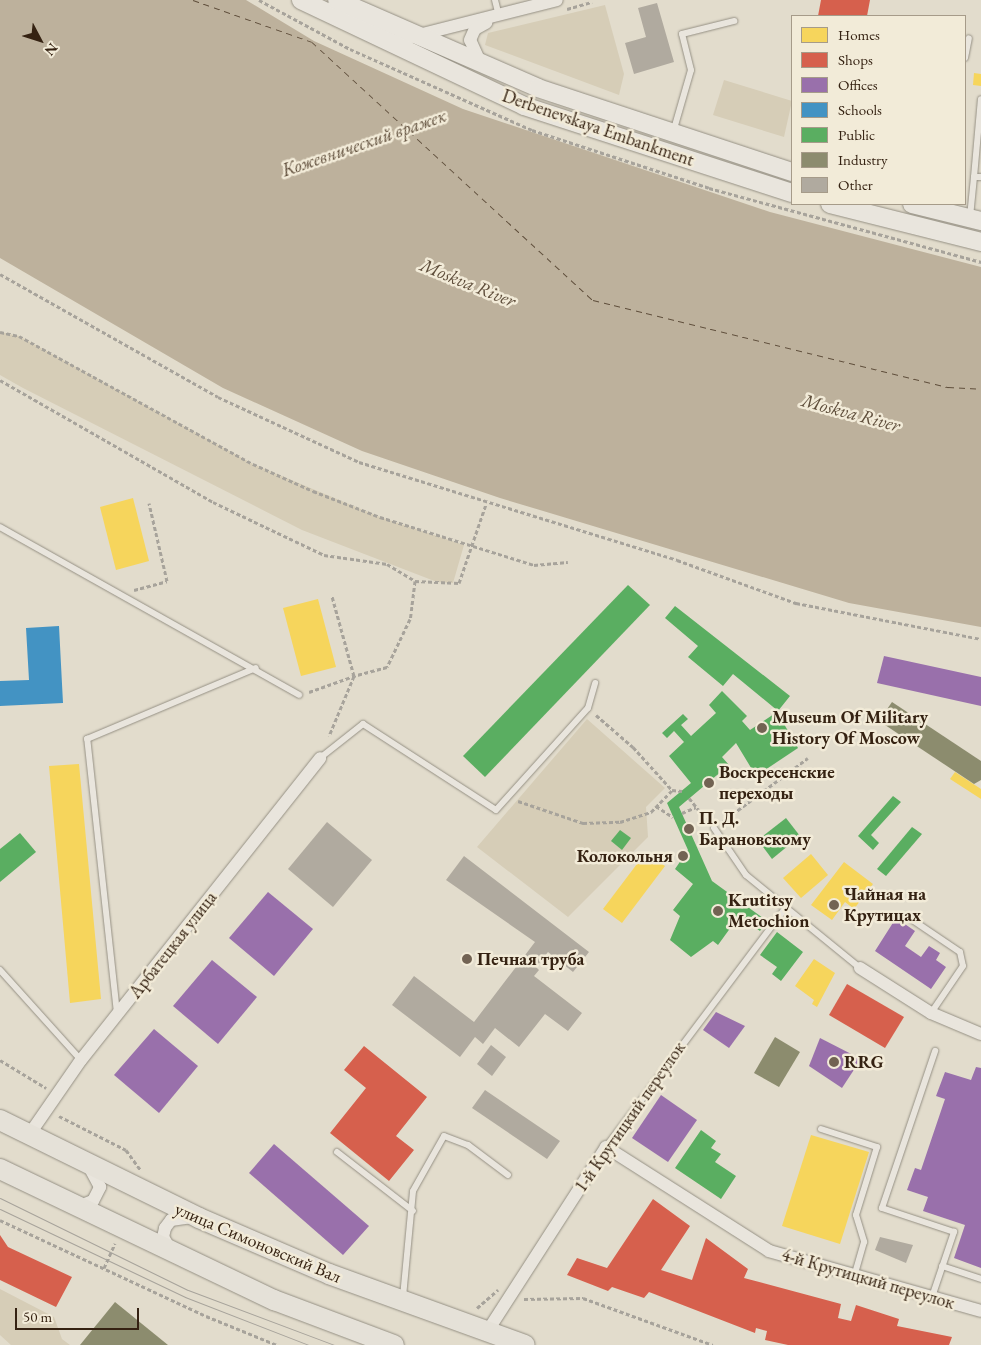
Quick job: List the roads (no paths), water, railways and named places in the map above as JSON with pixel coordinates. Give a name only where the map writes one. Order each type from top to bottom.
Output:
[{"type":"main road","name":"Derbenevskaya Embankment","points":[[301,0],[387,43],[524,106],[791,193]]},
{"type":"main road","name":"Derbenevskaya Embankment","points":[[337,0],[415,36],[538,88],[674,130],[791,172]]},
{"type":"main road","points":[[834,205],[981,242]]},
{"type":"main road","points":[[918,205],[975,220]]},
{"type":"main road","name":"улица Симоновский Вал","points":[[0,1120],[199,1218],[403,1301],[525,1345]]},
{"type":"main road","points":[[0,1169],[182,1259],[394,1345]]},
{"type":"street","points":[[387,43],[557,0]]},
{"type":"street","points":[[489,67],[473,52],[471,36],[475,29],[499,16]]},
{"type":"street","name":"Арбатецкая улица","points":[[28,1135],[80,1060],[117,1016],[320,758]]},
{"type":"street","points":[[860,968],[931,1013],[981,1034]]},
{"type":"street","name":"4-й Крутицкий переулок","points":[[606,1147],[769,1251],[981,1311]]},
{"type":"street","name":"1-й Крутицкий переулок","points":[[487,1332],[509,1295],[606,1147]]},
{"type":"street","points":[[68,1203],[86,1205],[97,1194],[99,1179],[87,1164]]},
{"type":"street","points":[[182,1259],[166,1244],[165,1228],[178,1217],[199,1218]]},
{"type":"lane","points":[[495,0],[499,16]]},
{"type":"lane","points":[[674,130],[691,70],[682,34],[734,21]]},
{"type":"lane","points":[[966,53],[969,38]]},
{"type":"lane","points":[[975,220],[981,99]]},
{"type":"lane","points":[[0,527],[256,668],[299,696]]},
{"type":"lane","points":[[117,1016],[88,739],[256,668]]},
{"type":"lane","points":[[320,758],[363,724],[496,810],[588,708],[595,683]]},
{"type":"lane","points":[[714,828],[746,874],[784,910],[860,968]]},
{"type":"lane","name":"1-й Крутицкий переулок","points":[[606,1147],[784,910]]},
{"type":"lane","points":[[911,919],[960,952],[963,966],[931,1013]]},
{"type":"lane","points":[[0,970],[80,1060]]},
{"type":"lane","points":[[932,1297],[954,1232],[882,1208],[935,1051]]},
{"type":"lane","points":[[821,1129],[877,1147],[856,1215],[864,1242],[854,1276]]},
{"type":"lane","points":[[403,1301],[413,1211],[413,1192],[444,1136],[468,1145],[508,1175]]},
{"type":"lane","points":[[337,1152],[413,1211]]},
{"type":"lane","points":[[942,1266],[981,1279]]},
{"type":"water","points":[[0,0],[246,0],[314,41],[463,109],[770,212],[981,267],[981,627],[849,603],[500,498],[362,451],[223,388],[0,258]]},
{"type":"tram line","points":[[0,1198],[188,1290],[334,1345]]},
{"type":"tram line","points":[[0,1209],[185,1297],[309,1345]]},
{"type":"place","name":"Museum Of Military History Of Moscow","points":[[762,728]]},
{"type":"place","name":"Воскресенские переходы","points":[[709,783]]},
{"type":"place","name":"П. Д. Барановскому","points":[[689,829]]},
{"type":"place","name":"Колокольня","points":[[683,856]]},
{"type":"place","name":"Чайная на Крутицах","points":[[834,905]]},
{"type":"place","name":"Krutitsy Metochion","points":[[718,911]]},
{"type":"place","name":"Печная труба","points":[[467,959]]},
{"type":"place","name":"RRG","points":[[834,1062]]},
{"type":"water label","name":"Кожевнический вражек","points":[[364,143]]},
{"type":"water label","name":"Moskva River","points":[[468,283]]},
{"type":"water label","name":"Moskva River","points":[[851,413]]}]
